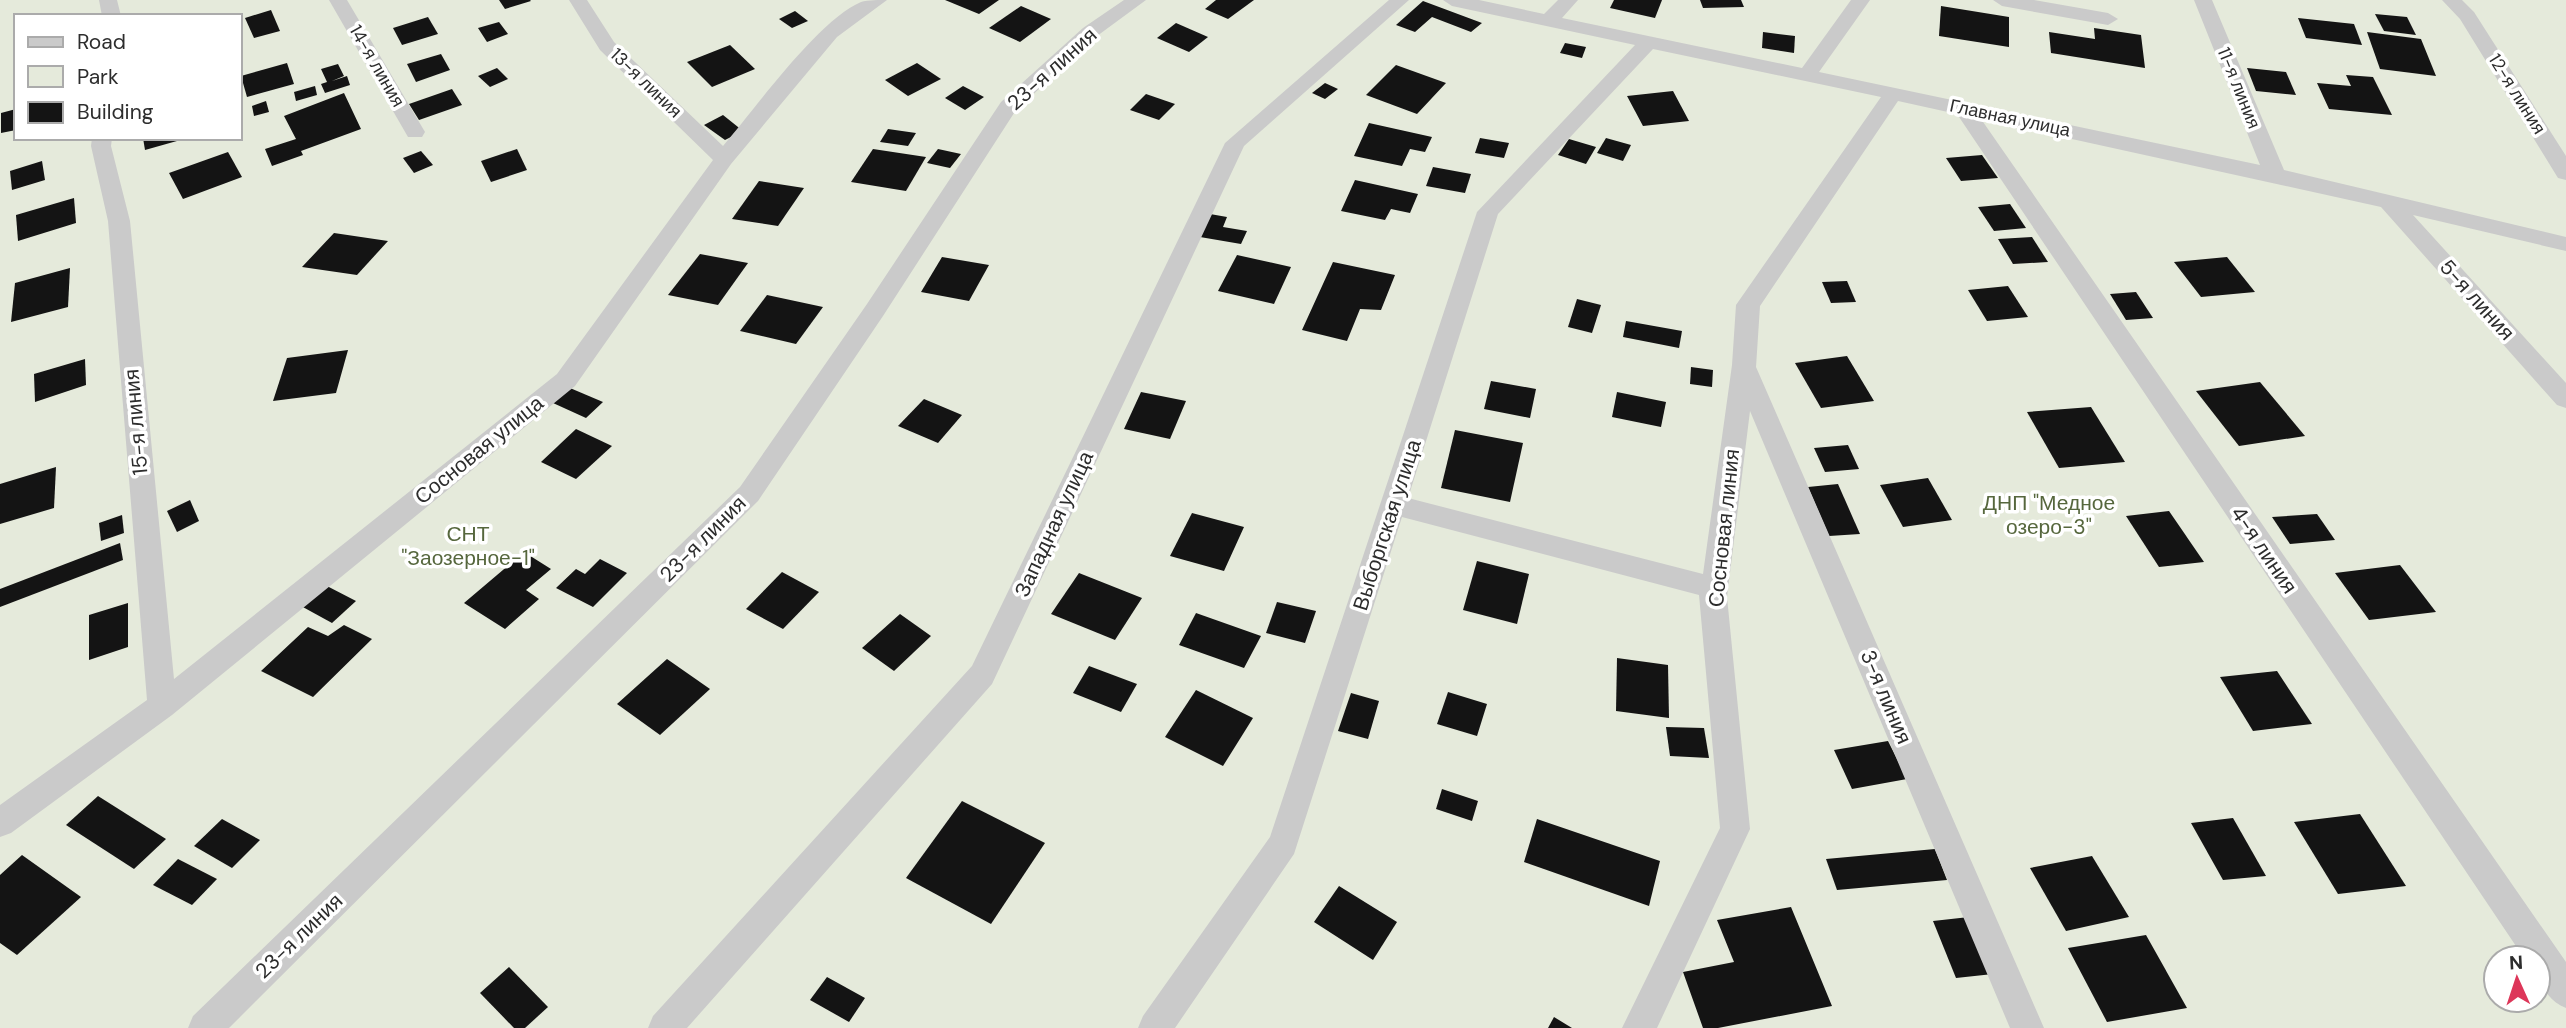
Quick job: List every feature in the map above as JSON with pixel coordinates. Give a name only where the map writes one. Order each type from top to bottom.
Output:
[{"type":"street","name":"14-я линия","points":[[338,0],[415,132]]},
{"type":"street","name":"13-я линия","points":[[578,0],[607,46],[724,159]]},
{"type":"street","name":"Сосновая улица","points":[[0,823],[162,706],[566,380],[724,159],[830,33],[848,7],[878,0]]},
{"type":"street","name":"23-я линия","points":[[205,1028],[749,494],[875,310],[1008,106],[1090,32],[1137,0]]},
{"type":"street","name":"Западная улица","points":[[666,1028],[982,675],[1235,142],[1401,0]]},
{"type":"street","name":"Главная улица","points":[[1452,0],[2275,175],[2566,244]]},
{"type":"street","points":[[1547,21],[1569,0]]},
{"type":"street","points":[[1806,76],[1861,0]]},
{"type":"street","points":[[2002,0],[2108,19]]},
{"type":"street","name":"11-я линия","points":[[2203,0],[2275,175]]},
{"type":"street","points":[[2451,0],[2468,16]]},
{"type":"street","name":"12-я линия","points":[[2468,16],[2566,173]]},
{"type":"street","name":"Выборгская улица","points":[[1155,1028],[1283,844],[1488,212],[1647,43]]},
{"type":"street","name":"Сосновая линия","points":[[1639,1028],[1735,829],[1714,588],[1744,365],[1748,305],[1894,93]]},
{"type":"street","name":"4-я линия","points":[[1963,108],[2566,991]]},
{"type":"street","name":"15-я линия","points":[[102,140],[118,221],[162,706]]},
{"type":"street","name":"5-я линия","points":[[2388,201],[2566,399]]},
{"type":"street","name":"3-я линия","points":[[1744,365],[2027,1028]]},
{"type":"street","points":[[1394,505],[1714,588]]},
{"type":"green space","name":"ДНП \"Медное озеро-3\"","points":[[0,0],[2566,0],[2566,1028],[0,1028]]},
{"type":"building","points":[[499,0],[530,0],[531,1],[505,9]]},
{"type":"building","points":[[945,0],[999,0],[979,14]]},
{"type":"building","points":[[1216,0],[1254,0],[1228,19],[1205,9]]},
{"type":"building","points":[[1614,0],[1662,0],[1655,18],[1610,8]]},
{"type":"building","points":[[1700,0],[1741,0],[1744,7],[1703,8]]},
{"type":"building","points":[[1423,1],[1482,23],[1471,32],[1432,17],[1415,32],[1396,25]]},
{"type":"building","points":[[1021,6],[1051,19],[1020,42],[989,28]]},
{"type":"building","points":[[1941,6],[2009,17],[2009,47],[1939,36]]},
{"type":"building","points":[[271,10],[280,31],[254,38],[245,18]]},
{"type":"building","points":[[795,11],[808,21],[792,28],[779,19]]},
{"type":"building","points":[[2375,14],[2407,17],[2416,35],[2384,31]]},
{"type":"building","points":[[428,17],[438,34],[402,45],[393,28]]},
{"type":"building","points":[[2298,18],[2354,24],[2362,45],[2306,38]]},
{"type":"building","points":[[499,22],[508,34],[487,42],[478,28]]},
{"type":"building","points":[[1176,23],[1208,37],[1189,52],[1157,38]]},
{"type":"building","points":[[2094,28],[2141,35],[2145,68],[2051,53],[2049,32],[2095,39]]},
{"type":"building","points":[[1763,32],[1795,36],[1794,53],[1762,48]]},
{"type":"building","points":[[2367,32],[2421,39],[2436,76],[2380,69]]},
{"type":"building","points":[[1565,43],[1586,47],[1582,58],[1560,53]]},
{"type":"building","points":[[730,45],[755,69],[712,87],[687,62]]},
{"type":"building","points":[[441,54],[450,70],[416,82],[407,64]]},
{"type":"building","points":[[287,63],[294,84],[247,97],[242,76]]},
{"type":"building","points":[[917,63],[941,79],[908,96],[885,80]]},
{"type":"building","points":[[338,64],[344,76],[332,81],[347,76],[350,85],[325,93],[321,84],[327,82],[321,69]]},
{"type":"building","points":[[1396,65],[1446,83],[1417,114],[1366,95]]},
{"type":"building","points":[[497,68],[508,79],[490,87],[478,76]]},
{"type":"building","points":[[2247,68],[2286,72],[2296,95],[2256,91]]},
{"type":"building","points":[[2346,75],[2373,77],[2392,115],[2329,109],[2317,83],[2351,86]]},
{"type":"building","points":[[1325,83],[1338,89],[1325,99],[1312,93]]},
{"type":"building","points":[[315,86],[317,95],[296,101],[294,92]]},
{"type":"building","points":[[963,86],[984,97],[965,110],[945,98]]},
{"type":"building","points":[[452,89],[462,105],[419,120],[409,104]]},
{"type":"building","points":[[1673,91],[1689,121],[1643,126],[1627,96]]},
{"type":"building","points":[[344,93],[361,129],[301,151],[303,155],[272,166],[265,149],[296,139],[284,116]]},
{"type":"building","points":[[1146,94],[1175,104],[1159,120],[1130,110]]},
{"type":"building","points":[[266,101],[269,112],[254,116],[252,106]]},
{"type":"building","points":[[14,110],[14,130],[1,133],[1,113]]},
{"type":"building","points":[[723,115],[743,131],[725,140],[704,125]]},
{"type":"building","points":[[1369,123],[1432,137],[1425,152],[1410,149],[1402,166],[1354,156]]},
{"type":"building","points":[[888,129],[916,133],[908,146],[880,142]]},
{"type":"building","points":[[1480,138],[1509,143],[1504,158],[1475,153]]},
{"type":"building","points":[[1606,138],[1631,145],[1623,161],[1597,153]]},
{"type":"building","points":[[1569,139],[1596,147],[1586,164],[1558,155]]},
{"type":"building","points":[[143,140],[180,140],[145,150]]},
{"type":"building","points":[[517,149],[527,170],[491,182],[481,161]]},
{"type":"building","points":[[873,149],[926,157],[906,191],[851,182]]},
{"type":"building","points":[[938,149],[961,154],[950,168],[927,163]]},
{"type":"building","points":[[421,151],[433,165],[414,173],[403,158]]},
{"type":"building","points":[[228,152],[242,177],[183,199],[169,173]]},
{"type":"building","points":[[1982,155],[1998,178],[1961,181],[1946,158]]},
{"type":"building","points":[[42,161],[45,180],[12,190],[10,171]]},
{"type":"building","points":[[1433,167],[1471,174],[1465,193],[1426,186]]},
{"type":"building","points":[[1355,180],[1418,194],[1410,213],[1391,209],[1385,220],[1341,211]]},
{"type":"building","points":[[759,181],[804,188],[778,226],[732,219]]},
{"type":"building","points":[[74,198],[76,223],[18,241],[16,215]]},
{"type":"building","points":[[2010,204],[2026,228],[1994,231],[1978,207]]},
{"type":"building","points":[[1210,214],[1227,217],[1223,227],[1247,231],[1241,244],[1200,237]]},
{"type":"building","points":[[334,233],[388,241],[357,275],[302,267]]},
{"type":"building","points":[[2032,237],[2048,262],[2013,264],[1998,239]]},
{"type":"building","points":[[700,254],[748,263],[718,305],[668,295]]},
{"type":"building","points":[[1237,255],[1291,267],[1274,304],[1218,291]]},
{"type":"building","points":[[942,257],[989,265],[969,301],[921,292]]},
{"type":"building","points":[[2227,257],[2255,292],[2201,297],[2174,262]]},
{"type":"building","points":[[1333,262],[1395,275],[1381,310],[1360,309],[1347,341],[1302,330]]},
{"type":"building","points":[[70,268],[68,307],[11,322],[15,283]]},
{"type":"building","points":[[1847,281],[1856,302],[1831,303],[1822,282]]},
{"type":"building","points":[[2008,286],[2028,317],[1987,321],[1968,290]]},
{"type":"building","points":[[2136,292],[2153,318],[2126,320],[2110,294]]},
{"type":"building","points":[[767,295],[823,307],[796,344],[740,331]]},
{"type":"building","points":[[1577,299],[1601,305],[1592,333],[1568,327]]},
{"type":"building","points":[[1626,321],[1682,331],[1679,348],[1623,337]]},
{"type":"building","points":[[348,350],[336,393],[273,401],[287,358]]},
{"type":"building","points":[[1847,356],[1874,401],[1821,408],[1795,363]]},
{"type":"building","points":[[85,359],[86,385],[35,402],[34,374]]},
{"type":"building","points":[[1691,367],[1713,370],[1712,387],[1690,384]]},
{"type":"building","points":[[1491,381],[1536,389],[1530,418],[1484,409]]},
{"type":"building","points":[[2260,382],[2305,436],[2239,446],[2196,391]]},
{"type":"building","points":[[570,388],[603,402],[586,418],[553,403]]},
{"type":"building","points":[[1141,392],[1186,401],[1170,439],[1124,429]]},
{"type":"building","points":[[1617,392],[1666,402],[1661,427],[1612,417]]},
{"type":"building","points":[[924,399],[962,415],[938,443],[898,426]]},
{"type":"building","points":[[2091,407],[2125,462],[2059,468],[2027,412]]},
{"type":"building","points":[[576,429],[612,446],[576,479],[541,462]]},
{"type":"building","points":[[1455,430],[1523,443],[1510,502],[1441,488]]},
{"type":"building","points":[[1848,445],[1859,469],[1825,472],[1814,448]]},
{"type":"building","points":[[56,467],[54,508],[0,524],[0,484]]},
{"type":"building","points":[[1928,478],[1952,520],[1903,527],[1880,485]]},
{"type":"building","points":[[1838,484],[1860,534],[1829,536],[1808,487]]},
{"type":"building","points":[[190,500],[199,521],[177,532],[167,511]]},
{"type":"building","points":[[2169,511],[2204,562],[2159,567],[2126,516]]},
{"type":"building","points":[[1192,513],[1244,527],[1224,571],[1170,556]]},
{"type":"building","points":[[2317,514],[2335,540],[2290,544],[2272,517]]},
{"type":"building","points":[[122,515],[124,533],[101,541],[99,523]]},
{"type":"building","points":[[120,543],[123,560],[0,607],[0,589]]},
{"type":"building","points":[[524,552],[551,569],[526,590],[539,599],[505,629],[464,603]]},
{"type":"building","points":[[600,559],[627,573],[593,607],[556,588],[576,569],[585,574]]},
{"type":"building","points":[[1477,561],[1529,574],[1517,624],[1463,610]]},
{"type":"building","points":[[2400,565],[2436,612],[2369,620],[2335,573]]},
{"type":"building","points":[[782,572],[819,592],[783,629],[746,609]]},
{"type":"building","points":[[1079,573],[1142,598],[1115,640],[1051,614]]},
{"type":"building","points":[[325,585],[356,601],[332,623],[301,606]]},
{"type":"building","points":[[1277,602],[1316,611],[1305,643],[1266,633]]},
{"type":"building","points":[[128,603],[128,647],[89,660],[89,615]]},
{"type":"building","points":[[1196,613],[1261,636],[1244,668],[1179,645]]},
{"type":"building","points":[[900,614],[931,636],[894,671],[862,648]]},
{"type":"building","points":[[344,625],[372,639],[313,697],[261,671],[308,627],[328,636]]},
{"type":"building","points":[[1617,658],[1668,665],[1669,718],[1616,711]]},
{"type":"building","points":[[667,659],[710,689],[660,735],[617,704]]},
{"type":"building","points":[[1089,666],[1137,684],[1121,712],[1073,693]]},
{"type":"building","points":[[2277,671],[2312,724],[2253,731],[2220,677]]},
{"type":"building","points":[[1196,690],[1253,718],[1223,766],[1165,737]]},
{"type":"building","points":[[1448,692],[1487,704],[1477,736],[1437,724]]},
{"type":"building","points":[[1351,693],[1379,701],[1368,739],[1338,731]]},
{"type":"building","points":[[1666,727],[1704,728],[1709,758],[1670,756]]},
{"type":"building","points":[[1888,741],[1907,779],[1852,789],[1834,750]]},
{"type":"building","points":[[1442,789],[1478,801],[1472,821],[1436,809]]},
{"type":"building","points":[[98,796],[166,839],[134,869],[66,825]]},
{"type":"building","points":[[962,801],[1045,843],[991,924],[906,878]]},
{"type":"building","points":[[2360,814],[2406,886],[2338,894],[2294,822]]},
{"type":"building","points":[[2233,818],[2266,876],[2223,880],[2191,823]]},
{"type":"building","points":[[222,819],[260,840],[232,868],[194,846]]},
{"type":"building","points":[[1537,819],[1660,861],[1649,906],[1524,862]]},
{"type":"building","points":[[1935,849],[1947,880],[1837,890],[1826,859]]},
{"type":"building","points":[[22,855],[81,897],[17,955],[0,943],[0,875]]},
{"type":"building","points":[[2092,856],[2129,917],[2066,931],[2030,868]]},
{"type":"building","points":[[178,859],[217,879],[192,905],[153,885]]},
{"type":"building","points":[[1339,886],[1397,922],[1373,960],[1314,922]]},
{"type":"building","points":[[1791,907],[1832,1006],[1718,1028],[1703,1028],[1683,972],[1734,962],[1717,920]]},
{"type":"building","points":[[1969,917],[1993,974],[1956,978],[1933,921]]},
{"type":"building","points":[[2146,935],[2187,1008],[2107,1022],[2068,948]]},
{"type":"building","points":[[509,967],[548,1007],[525,1028],[514,1028],[480,993]]},
{"type":"building","points":[[827,977],[865,998],[849,1022],[810,1000]]},
{"type":"building","points":[[1554,1017],[1572,1028],[1548,1028]]},
{"type":"park label","name":"СНТ \"Заозерное-1\"","points":[[468,546]]}]
